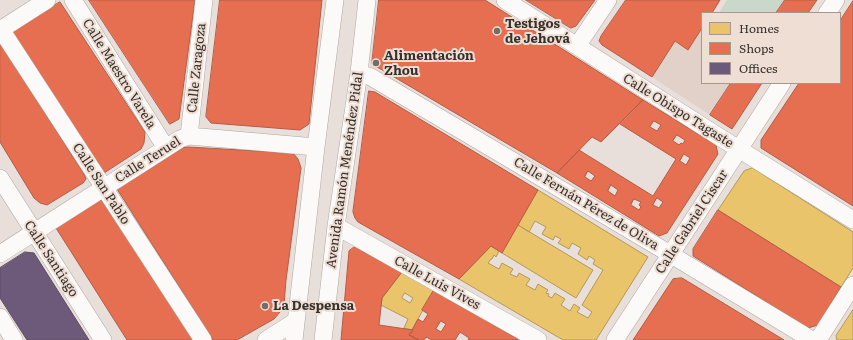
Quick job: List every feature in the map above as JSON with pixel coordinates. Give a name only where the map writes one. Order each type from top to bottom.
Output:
[{"type":"street","points":[[0,29],[47,0]]},
{"type":"street","name":"Calle Maestro Varela","points":[[73,0],[166,148]]},
{"type":"street","name":"Calle Zaragoza","points":[[189,136],[204,0]]},
{"type":"street","points":[[294,340],[316,147],[335,0]]},
{"type":"street","name":"Avenida Ramón Menéndez Pidal","points":[[323,340],[336,226],[359,73],[367,0]]},
{"type":"street","name":"Calle Obispo Tagaste","points":[[505,0],[853,220]]},
{"type":"street","points":[[577,46],[608,0]]},
{"type":"street","points":[[828,12],[836,0]]},
{"type":"street","name":"Calle San Pablo","points":[[0,29],[203,340]]},
{"type":"street","name":"Calle Fernán Pérez de Oliva","points":[[359,73],[371,77],[812,340]]},
{"type":"street","name":"Calle Gabriel Ciscar","points":[[615,340],[781,84]]},
{"type":"street","name":"Calle Teruel","points":[[0,254],[180,139],[189,136],[316,147]]},
{"type":"street","name":"Calle Santiago","points":[[0,178],[103,340]]},
{"type":"street","name":"Calle Luis Vives","points":[[336,226],[538,340]]},
{"type":"street","points":[[818,340],[853,285]]},
{"type":"street","points":[[0,317],[14,340]]},
{"type":"street","points":[[266,340],[296,321]]},
{"type":"shaded area","points":[[701,30],[701,84],[730,84],[710,115],[652,77],[675,41],[688,50]]},
{"type":"green space","points":[[727,0],[785,0],[776,12],[720,12]]},
{"type":"building: Homes","points":[[753,168],[853,232],[853,268],[841,287],[718,210],[744,171]]},
{"type":"building: Homes","points":[[538,190],[648,257],[596,340],[563,340],[459,279],[491,246],[499,251],[496,257],[494,255],[488,263],[499,269],[502,263],[513,269],[510,274],[517,277],[519,273],[530,279],[526,285],[535,290],[538,284],[548,290],[546,293],[552,298],[555,293],[565,299],[561,305],[570,311],[574,304],[580,308],[577,312],[588,318],[592,312],[582,305],[603,270],[593,264],[595,260],[589,256],[587,260],[578,254],[581,248],[572,243],[569,249],[558,243],[561,239],[555,236],[553,240],[542,234],[546,227],[535,221],[529,232],[518,225]]},
{"type":"building: Homes","points":[[518,225],[593,270],[576,298],[502,253]]},
{"type":"building: Homes","points":[[402,272],[434,290],[412,330],[404,328],[408,319],[381,305],[382,298]],"holes":[[[405,293],[413,298],[410,303],[402,298]]]},
{"type":"building: Homes","points":[[853,310],[853,340],[837,340],[836,336]]},
{"type":"building: Shops","points":[[89,0],[195,0],[179,119],[170,124]]},
{"type":"building: Shops","points":[[220,0],[322,0],[309,124],[300,130],[211,123],[206,117]]},
{"type":"building: Shops","points":[[379,0],[485,0],[643,100],[601,142],[592,137],[557,173],[372,64]]},
{"type":"building: Shops","points":[[526,0],[595,0],[576,26],[571,28]]},
{"type":"building: Shops","points":[[626,0],[720,0],[713,12],[701,12],[701,30],[688,50],[675,41],[652,77],[602,45],[599,41]]},
{"type":"building: Shops","points":[[785,0],[817,0],[809,12],[777,12]]},
{"type":"building: Shops","points":[[853,1],[853,206],[761,148],[761,140],[798,84],[841,84],[841,19]]},
{"type":"building: Shops","points":[[60,2],[145,132],[144,143],[141,149],[104,173],[11,33]]},
{"type":"building: Shops","points":[[0,43],[86,179],[83,183],[47,205],[40,203],[34,198],[0,142]]},
{"type":"building: Shops","points":[[730,84],[761,84],[732,129],[710,115]]},
{"type":"building: Shops","points":[[369,91],[375,92],[538,190],[502,253],[491,246],[459,279],[358,222],[353,212]]},
{"type":"building: Shops","points":[[643,100],[716,145],[718,154],[667,233],[659,236],[557,173],[579,150],[653,196],[676,159],[620,124]],"holes":[[[654,121],[661,125],[657,131],[650,127]],[[677,135],[685,140],[683,144],[681,143],[679,145],[673,141]],[[684,154],[690,158],[686,165],[680,161]],[[588,171],[595,176],[591,181],[585,177]],[[611,185],[618,190],[615,196],[608,191]],[[657,198],[663,202],[659,208],[653,205]],[[634,199],[641,202],[639,205],[641,207],[639,210],[631,205]]]},
{"type":"building: Shops","points":[[188,147],[293,153],[298,159],[301,168],[284,305],[274,319],[237,340],[213,340],[117,189],[182,148]]},
{"type":"building: Shops","points":[[102,197],[194,340],[127,340],[56,228]]},
{"type":"building: Shops","points":[[718,210],[841,287],[818,325],[808,328],[693,256],[693,249]]},
{"type":"building: Shops","points":[[356,246],[402,272],[382,298],[379,325],[413,330],[409,335],[419,340],[341,340],[349,251]]},
{"type":"building: Shops","points":[[682,278],[784,340],[633,340],[673,279]]},
{"type":"building: Shops","points":[[434,290],[518,340],[468,340],[469,338],[460,332],[455,340],[432,340],[426,337],[424,340],[419,340],[409,335],[418,319],[423,322],[428,314],[422,310]],"holes":[[[441,321],[446,324],[441,332],[436,329]]]},
{"type":"building: Offices","points":[[25,252],[34,253],[89,340],[27,340],[0,298],[0,268]]},
{"type":"place","name":"Testigos de Jehová","points":[[497,31]]},
{"type":"place","name":"Alimentación Zhou","points":[[376,63]]},
{"type":"place","name":"La Despensa","points":[[265,306]]}]
